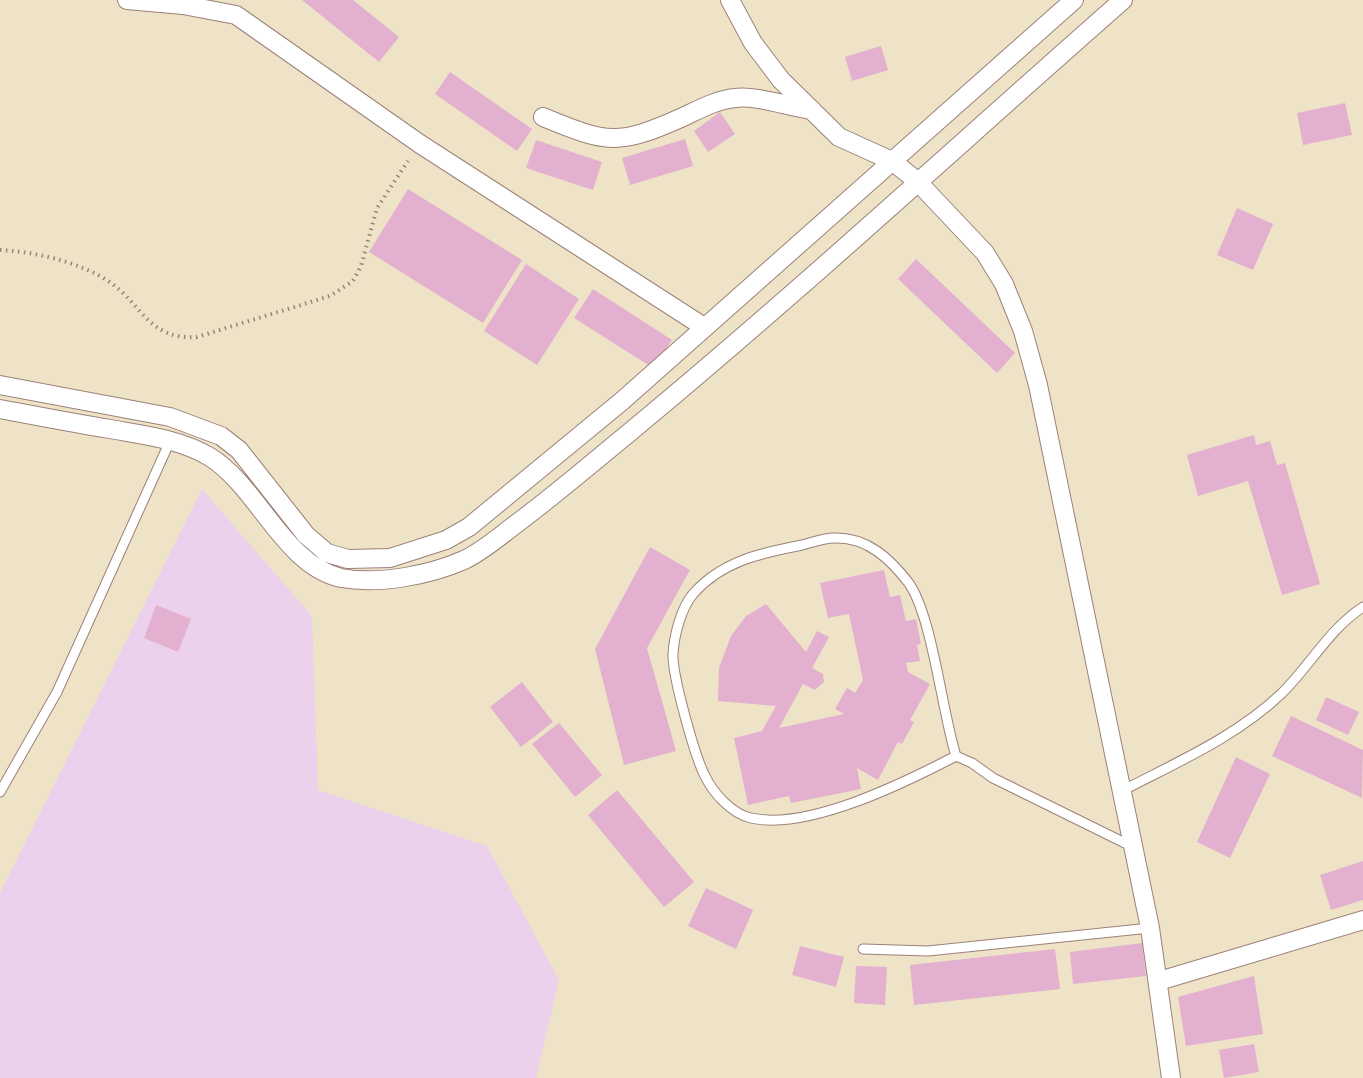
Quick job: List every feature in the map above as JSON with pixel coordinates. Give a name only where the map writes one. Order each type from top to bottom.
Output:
[{"type":"street","points":[[127,0],[183,5],[236,15],[420,144],[704,327]]},
{"type":"street","points":[[730,0],[753,43],[781,80],[839,137],[892,161],[917,181],[985,253],[1004,284],[1023,331],[1038,385],[1120,792],[1150,928],[1171,1078]]},
{"type":"street","points":[[0,385],[170,417],[221,436],[239,450],[306,535],[327,553],[348,559],[390,558],[446,540],[470,527],[622,401],[1074,0]]},
{"type":"street","points":[[0,409],[192,447],[221,465],[238,480],[296,550],[314,566],[345,578],[376,579],[432,570],[465,560],[483,549],[654,412],[1123,0]]},
{"type":"street","points":[[543,117],[592,137],[616,140],[664,125],[719,100],[738,97],[812,110]]},
{"type":"street","points":[[345,578],[348,559]]},
{"type":"street","points":[[1159,981],[1363,920]]},
{"type":"lane","points":[[1,788],[57,692],[170,441]]},
{"type":"lane","points":[[956,756],[895,787],[846,805],[780,821],[749,818],[721,801],[705,776],[674,672],[676,633],[691,595],[721,569],[754,554],[837,538],[862,542],[884,555],[909,584],[923,617],[946,726],[956,756],[972,763],[993,778],[1132,847]]},
{"type":"lane","points":[[1120,792],[1201,749],[1265,707],[1282,692],[1338,628],[1363,608]]},
{"type":"lane","points":[[863,949],[928,951],[1150,928]]},
{"type":"path","points":[[0,250],[72,263],[111,284],[145,320],[164,332],[179,338],[197,337],[330,296],[353,281],[361,266],[369,227],[377,208],[420,144]]},
{"type":"shaded area","points":[[202,489],[312,616],[318,790],[487,846],[559,980],[536,1078],[0,1078],[0,893]]},
{"type":"building","points":[[302,0],[353,0],[399,37],[379,62]]},
{"type":"building","points":[[881,46],[888,70],[852,81],[845,57]]},
{"type":"building","points":[[450,72],[532,129],[517,151],[435,94]]},
{"type":"building","points":[[1345,103],[1352,135],[1303,145],[1297,113]]},
{"type":"building","points":[[720,112],[735,134],[708,152],[694,131]]},
{"type":"building","points":[[685,139],[693,166],[630,185],[622,158]]},
{"type":"building","points":[[536,140],[602,162],[593,190],[526,168]]},
{"type":"building","points":[[408,189],[522,260],[483,323],[369,252]]},
{"type":"building","points":[[1237,208],[1273,224],[1253,270],[1217,255]]},
{"type":"building","points":[[916,259],[1015,353],[997,373],[898,279]]},
{"type":"building","points":[[526,264],[579,299],[537,365],[484,331]]},
{"type":"building","points":[[593,289],[672,340],[653,368],[574,318]]},
{"type":"building","points":[[1254,435],[1256,445],[1270,441],[1277,465],[1285,463],[1320,584],[1282,595],[1248,481],[1198,496],[1187,455]]},
{"type":"building","points":[[650,547],[690,570],[647,648],[676,751],[624,765],[595,649]]},
{"type":"building","points":[[884,570],[890,597],[900,595],[906,621],[916,619],[921,644],[917,645],[920,661],[906,663],[908,672],[930,684],[910,720],[914,722],[902,744],[898,742],[878,780],[857,768],[861,789],[791,803],[789,796],[748,805],[734,738],[762,731],[776,706],[718,701],[719,668],[731,636],[746,616],[766,604],[806,652],[817,631],[829,637],[812,668],[823,674],[824,682],[815,690],[803,684],[779,728],[844,714],[835,709],[847,688],[855,693],[863,680],[849,614],[828,618],[820,583]]},
{"type":"building","points":[[156,605],[191,619],[178,652],[144,638]]},
{"type":"building","points":[[522,682],[553,722],[521,747],[490,707]]},
{"type":"building","points":[[1326,697],[1359,712],[1348,735],[1316,720]]},
{"type":"building","points":[[1291,716],[1363,750],[1362,798],[1272,756]]},
{"type":"building","points":[[559,723],[602,775],[575,797],[532,744]]},
{"type":"building","points":[[1236,757],[1270,774],[1230,858],[1197,842]]},
{"type":"building","points":[[617,790],[694,882],[664,907],[588,815]]},
{"type":"building","points":[[1363,861],[1363,900],[1331,910],[1320,875]]},
{"type":"building","points":[[706,888],[753,910],[736,949],[688,926]]},
{"type":"building","points":[[1142,943],[1146,976],[1073,984],[1070,952]]},
{"type":"building","points":[[800,946],[844,957],[836,987],[792,975]]},
{"type":"building","points":[[1055,949],[1060,989],[914,1005],[910,965]]},
{"type":"building","points":[[856,966],[887,967],[885,1005],[854,1003]]},
{"type":"building","points":[[1254,976],[1263,1034],[1186,1046],[1178,997]]},
{"type":"building","points":[[1254,1044],[1259,1072],[1224,1078],[1219,1050]]}]
